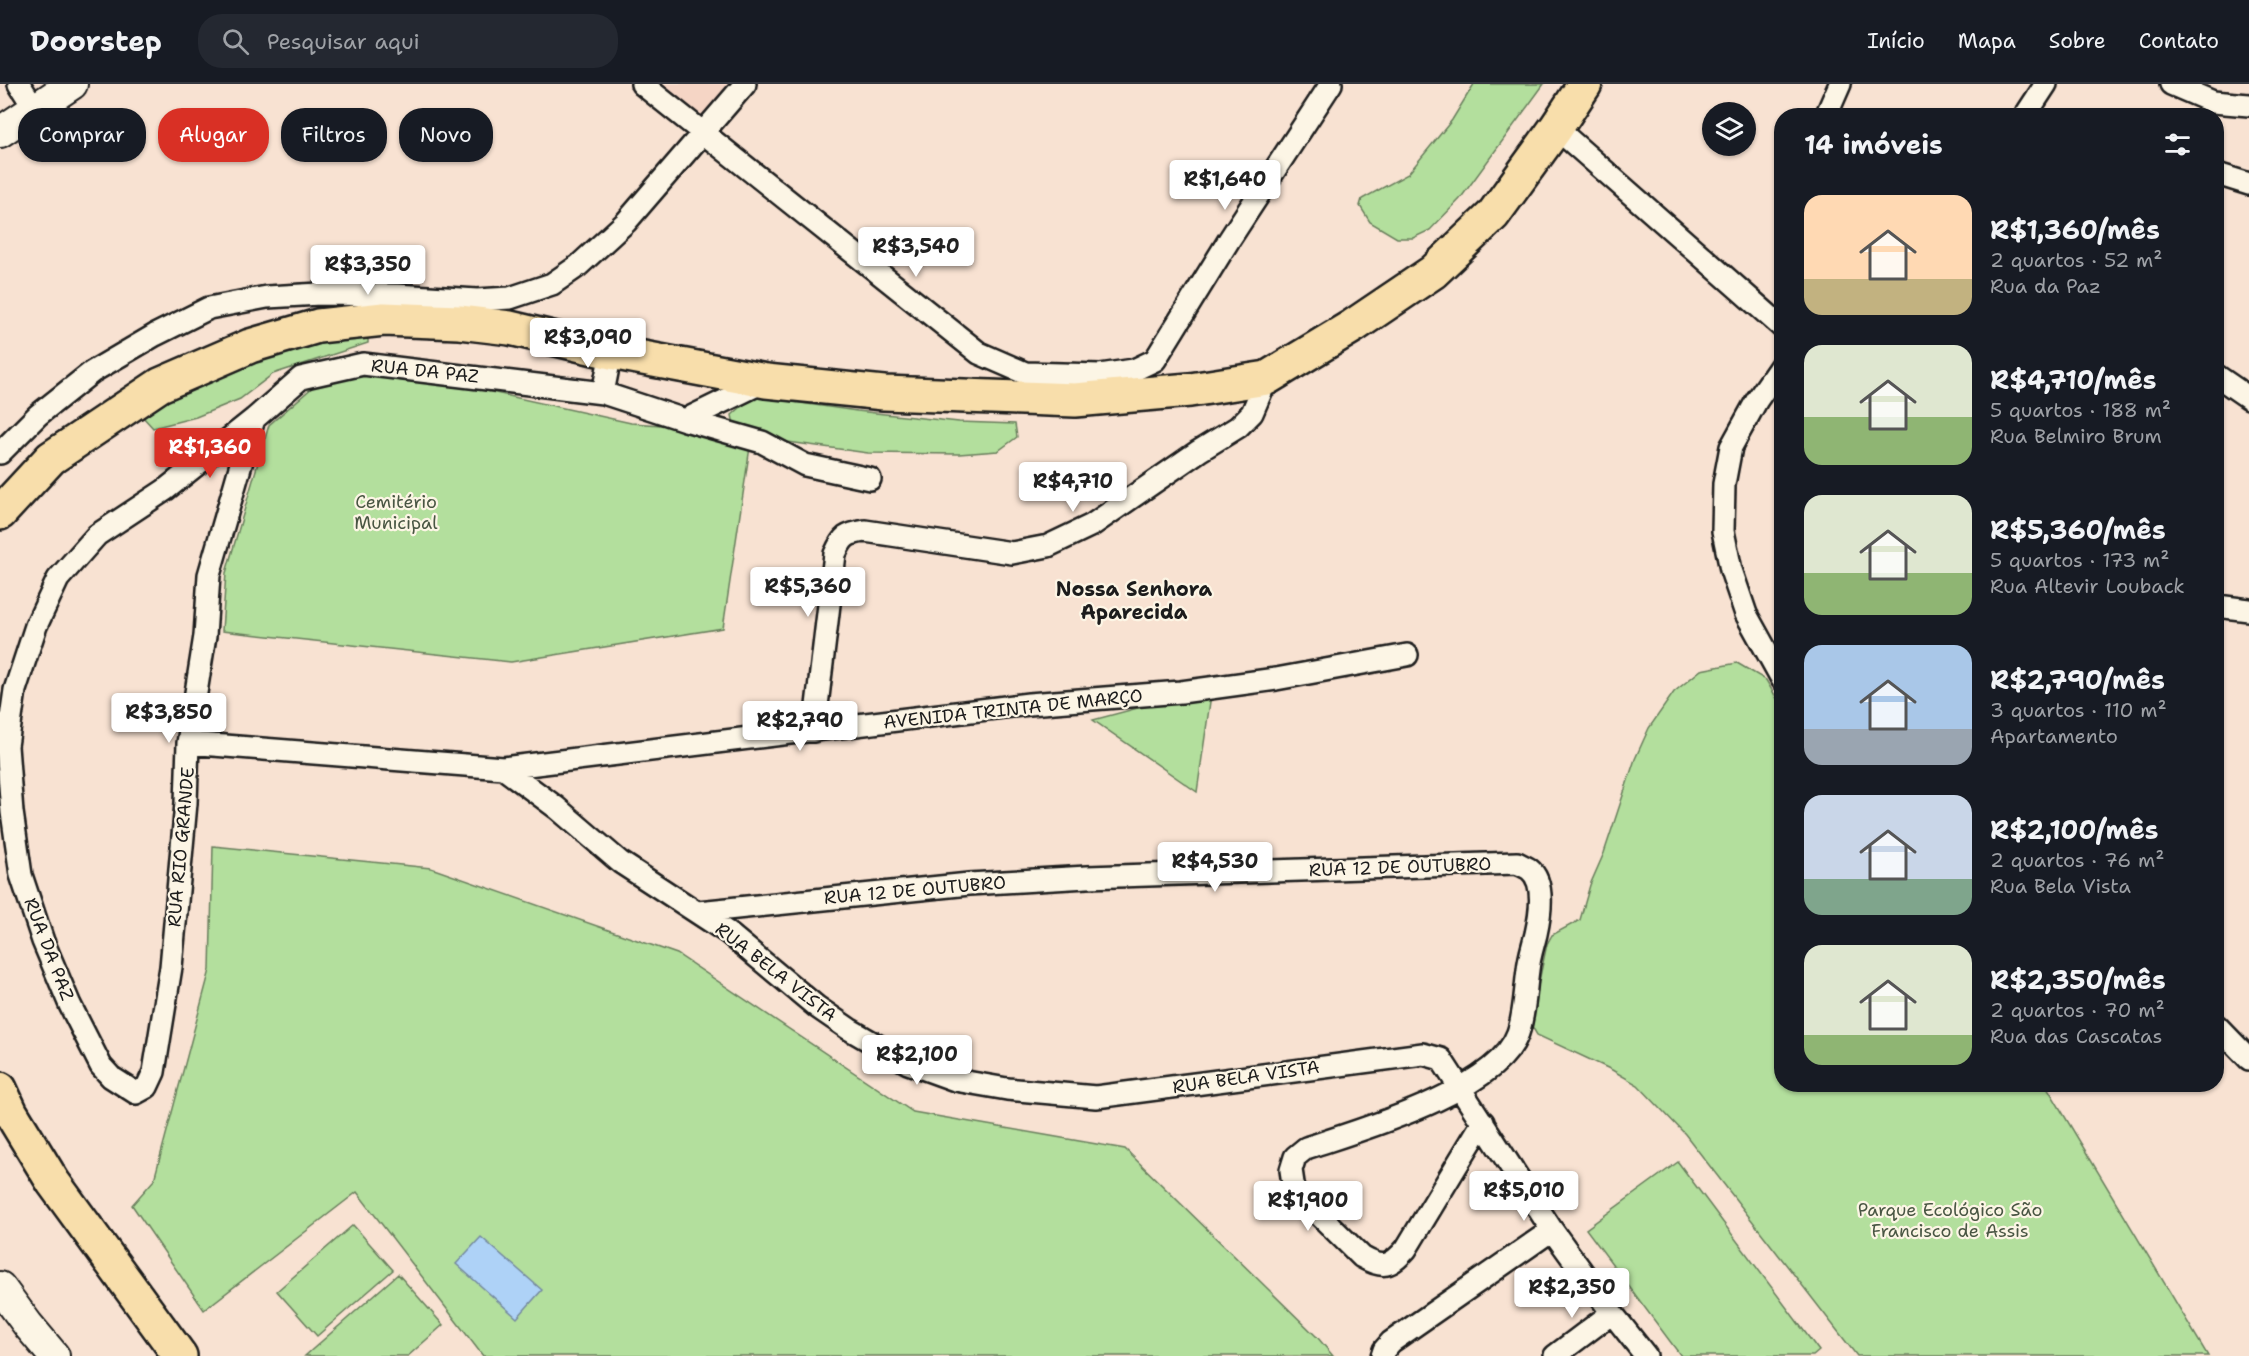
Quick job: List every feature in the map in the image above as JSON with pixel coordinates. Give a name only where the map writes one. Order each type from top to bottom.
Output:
[{"type":"highway","points":[[0,513],[51,458],[160,385],[261,342],[390,307],[459,322],[510,328],[611,352],[766,381],[884,393],[1075,400],[1190,390],[1267,378],[1353,326],[1433,272],[1493,215],[1557,128],[1585,84]]},
{"type":"highway","points":[[0,1089],[11,1113],[53,1182],[180,1356]]},
{"type":"street","points":[[19,84],[34,108]]},
{"type":"street","points":[[36,108],[72,84]]},
{"type":"street","points":[[642,84],[979,353],[1025,373],[1100,375],[1134,370],[1155,360],[1229,240],[1331,84]]},
{"type":"street","points":[[0,453],[38,415],[92,372],[155,335],[208,308],[267,297],[320,294],[390,307],[510,298],[552,284],[578,266],[626,222],[745,84]]},
{"type":"street","points":[[1830,108],[1840,84]]},
{"type":"street","points":[[2030,108],[2046,84]]},
{"type":"street","points":[[2171,84],[2209,108]]},
{"type":"street","points":[[2220,108],[2249,105]]},
{"type":"street","points":[[0,132],[18,120]]},
{"type":"street","points":[[1557,128],[1774,320]]},
{"type":"street","points":[[2224,176],[2249,184]]},
{"type":"street","points":[[603,393],[611,352]]},
{"type":"street","name":"RUA DA PAZ","points":[[136,1093],[111,1077],[101,1066],[70,1005],[43,941],[21,875],[12,812],[7,746],[15,690],[36,626],[58,579],[97,535],[165,490],[301,378],[363,364],[603,393],[762,442],[805,465],[870,478]]},
{"type":"street","points":[[1774,375],[1757,399],[1731,447],[1724,484],[1723,531],[1731,570],[1746,614],[1774,665]]},
{"type":"street","points":[[814,731],[835,554],[842,539],[850,534],[865,531],[1012,553],[1048,546],[1092,525],[1199,451],[1238,427],[1252,413],[1267,378]]},
{"type":"street","points":[[685,420],[766,381]]},
{"type":"street","points":[[2224,381],[2249,398]]},
{"type":"street","name":"RUA RIO GRANDE","points":[[136,1093],[147,1086],[154,1072],[171,967],[186,803],[189,742],[205,636],[209,575],[254,419]]},
{"type":"street","points":[[2224,607],[2249,610]]},
{"type":"street","name":"AVENIDA TRINTA DE MARÇO","points":[[189,742],[503,768],[1029,704],[1180,692],[1276,679],[1407,655]]},
{"type":"street","name":"RUA BELA VISTA","points":[[503,768],[557,808],[620,862],[728,932],[817,1007],[849,1029],[908,1063],[956,1080],[1007,1089],[1096,1097],[1423,1054],[1441,1059],[1462,1089]]},
{"type":"street","name":"RUA 12 DE OUTUBRO","points":[[698,912],[969,884],[1517,863],[1530,870],[1538,881],[1540,916],[1528,967],[1518,1034],[1511,1047],[1462,1089],[1400,1117],[1306,1148],[1295,1157],[1291,1170],[1294,1190],[1362,1257],[1375,1265],[1386,1265],[1395,1261],[1406,1250],[1483,1122]]},
{"type":"street","points":[[2224,1033],[2249,1059]]},
{"type":"street","points":[[1462,1089],[1552,1230],[1646,1356]]},
{"type":"street","points":[[1382,1356],[1391,1342],[1552,1230]]},
{"type":"street","points":[[0,1287],[54,1356]]},
{"type":"street","points":[[1555,1356],[1612,1313]]},
{"type":"shaded area","points":[[642,84],[745,84],[702,134]]},
{"type":"green space","points":[[1474,84],[1544,84],[1460,199],[1430,230],[1413,238],[1397,238],[1370,222],[1360,206],[1362,199],[1408,174],[1452,120]]},
{"type":"green space","points":[[368,333],[368,343],[273,374],[240,399],[196,417],[153,428],[143,417],[146,407],[249,356]]},
{"type":"green space","name":"Cemitério Municipal","points":[[372,373],[432,379],[631,423],[677,426],[750,447],[723,628],[511,662],[222,631],[226,573],[269,425],[313,387]]},
{"type":"green space","points":[[757,393],[779,400],[857,411],[959,422],[1015,424],[1017,437],[998,451],[959,454],[868,453],[788,442],[734,425],[732,415]]},
{"type":"green space","name":"Parque Ecológico São Francisco de Assis","points":[[1737,663],[1766,680],[1774,694],[1774,1092],[2050,1092],[2208,1356],[1857,1356],[1685,1134],[1638,1085],[1612,1070],[1537,1035],[1530,1023],[1547,944],[1552,935],[1580,920],[1590,885],[1604,853],[1635,759],[1649,728],[1674,692],[1701,670]]},
{"type":"green space","points":[[1212,688],[1197,792],[1093,720]]},
{"type":"green space","points":[[213,846],[431,868],[677,954],[913,1112],[1125,1149],[1318,1338],[1333,1356],[483,1356],[357,1192],[204,1310],[132,1205],[154,1180],[210,970]]},
{"type":"green space","points":[[1678,1162],[1819,1351],[1813,1356],[1681,1356],[1586,1229]]},
{"type":"green space","points":[[353,1225],[393,1270],[317,1336],[277,1291]]},
{"type":"green space","points":[[398,1274],[443,1325],[408,1356],[305,1356]]},
{"type":"water","points":[[481,1237],[542,1290],[517,1318],[456,1264]]},
{"type":"district","name":"Nossa Senhora Aparecida","points":[[1134,600]]}]
